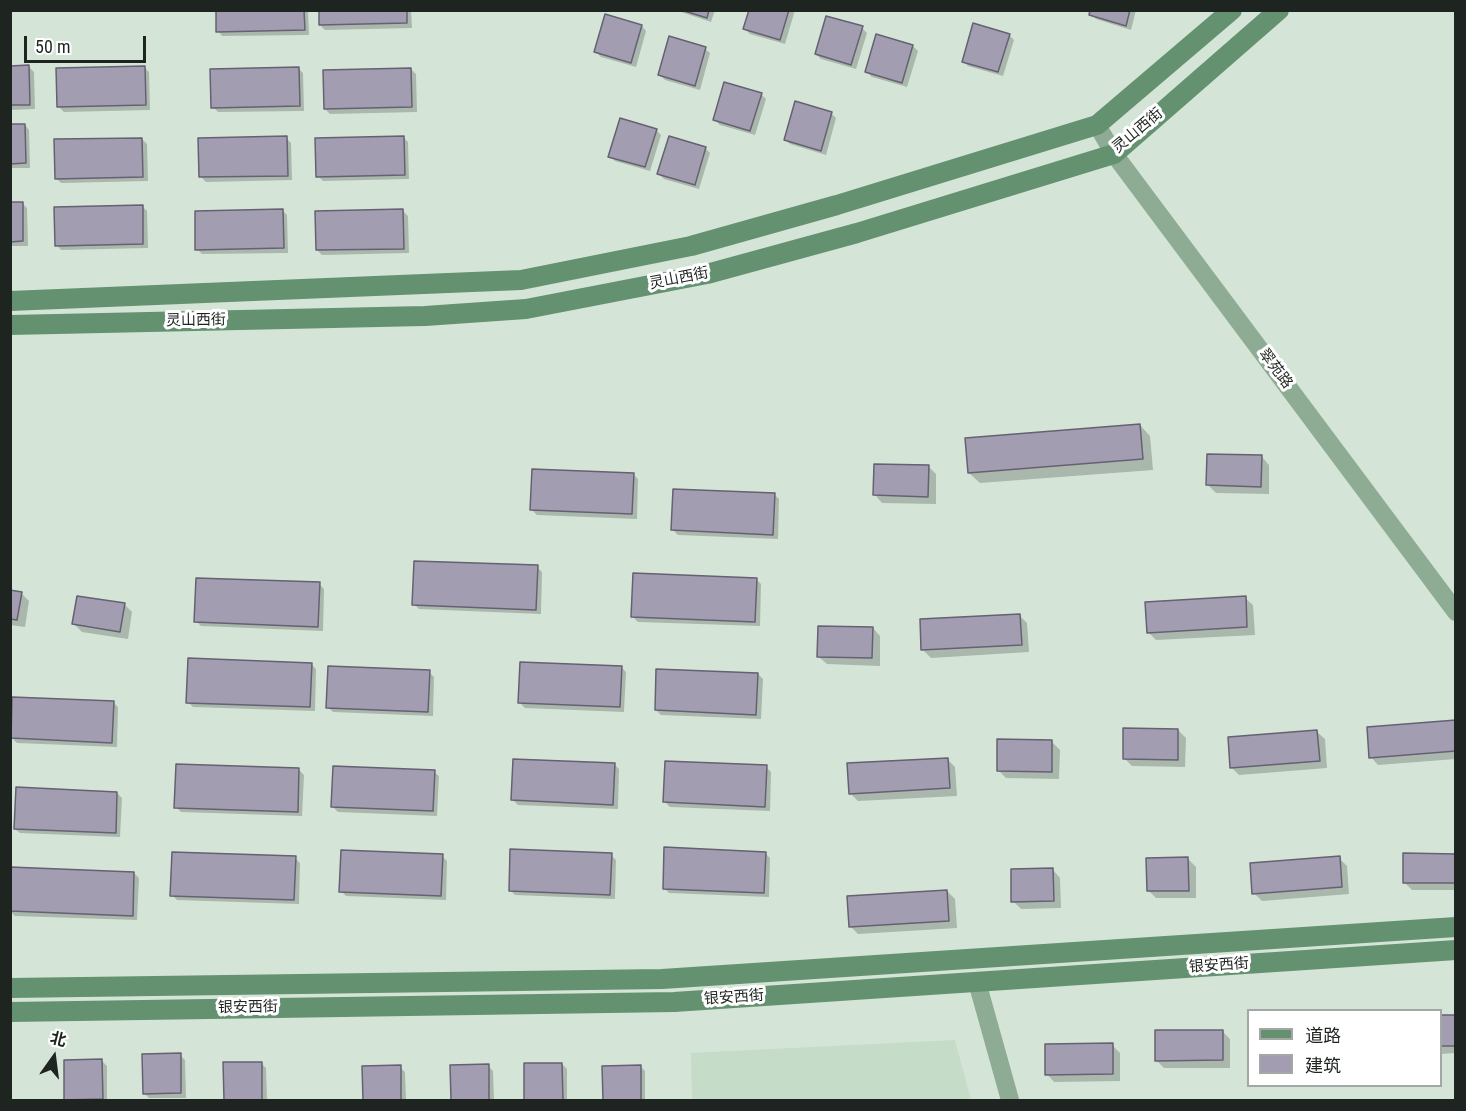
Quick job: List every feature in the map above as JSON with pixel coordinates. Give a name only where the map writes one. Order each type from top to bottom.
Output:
[{"type":"main road","name":"灵山西街","points":[[10,301],[520,280],[691,246],[837,205],[1097,125],[1232,10]]},
{"type":"main road","name":"灵山西街","points":[[10,325],[424,316],[526,309],[707,274],[857,233],[1114,154],[1279,10]]},
{"type":"main road","name":"银安西街","points":[[10,988],[662,979],[1455,927]]},
{"type":"main road","name":"银安西街","points":[[10,1012],[674,1002],[1455,950]]},
{"type":"street","name":"翠苑路","points":[[1097,125],[1114,154],[1455,612]]},
{"type":"street","points":[[976,982],[1010,1101]]},
{"type":"shaded area","points":[[955,1040],[971,1100],[692,1100],[691,1053]]},
{"type":"building","points":[[216,10],[304,10],[305,30],[216,32]]},
{"type":"building","points":[[319,10],[407,10],[407,23],[319,25]]},
{"type":"building","points":[[681,10],[709,10],[707,18]]},
{"type":"building","points":[[749,10],[789,10],[780,40],[743,29]]},
{"type":"building","points":[[1090,10],[1130,10],[1126,26],[1089,15]]},
{"type":"building","points":[[605,14],[642,25],[631,63],[594,52]]},
{"type":"building","points":[[826,16],[863,26],[851,65],[815,54]]},
{"type":"building","points":[[973,23],[1010,34],[998,72],[962,62]]},
{"type":"building","points":[[876,34],[913,45],[902,83],[865,72]]},
{"type":"building","points":[[669,36],[706,47],[695,86],[658,75]]},
{"type":"building","points":[[29,65],[30,105],[10,105],[10,66]]},
{"type":"building","points":[[145,66],[146,105],[57,107],[56,68]]},
{"type":"building","points":[[299,67],[300,106],[211,108],[210,69]]},
{"type":"building","points":[[411,68],[412,107],[324,109],[323,70]]},
{"type":"building","points":[[724,82],[762,93],[750,131],[713,120]]},
{"type":"building","points":[[795,101],[832,112],[821,151],[784,140]]},
{"type":"building","points":[[620,118],[657,129],[645,167],[608,157]]},
{"type":"building","points":[[10,124],[25,124],[26,163],[10,164]]},
{"type":"building","points":[[287,136],[288,176],[199,177],[198,138]]},
{"type":"building","points":[[404,136],[405,175],[316,177],[315,138]]},
{"type":"building","points":[[669,136],[706,147],[695,185],[657,174]]},
{"type":"building","points":[[142,138],[143,177],[55,179],[54,139]]},
{"type":"building","points":[[10,202],[23,202],[23,241],[10,242]]},
{"type":"building","points":[[143,205],[143,244],[55,246],[54,207]]},
{"type":"building","points":[[283,209],[284,248],[195,250],[195,211]]},
{"type":"building","points":[[403,209],[404,249],[316,250],[315,211]]},
{"type":"building","points":[[1140,424],[1143,459],[968,473],[965,438]]},
{"type":"building","points":[[1207,454],[1262,455],[1261,487],[1206,485]]},
{"type":"building","points":[[874,464],[929,465],[928,497],[873,495]]},
{"type":"building","points":[[532,469],[634,473],[632,514],[530,510]]},
{"type":"building","points":[[673,489],[775,493],[773,535],[671,530]]},
{"type":"building","points":[[414,561],[538,565],[536,610],[412,605]]},
{"type":"building","points":[[633,573],[757,578],[755,622],[631,617]]},
{"type":"building","points":[[196,578],[320,582],[318,627],[194,622]]},
{"type":"building","points":[[10,590],[22,592],[17,620],[10,619]]},
{"type":"building","points":[[77,596],[125,603],[120,632],[72,624]]},
{"type":"building","points":[[1246,596],[1247,627],[1147,633],[1145,602]]},
{"type":"building","points":[[1020,614],[1022,645],[921,650],[920,619]]},
{"type":"building","points":[[818,626],[873,627],[872,658],[817,657]]},
{"type":"building","points":[[188,658],[312,663],[310,707],[186,703]]},
{"type":"building","points":[[520,662],[622,666],[620,707],[518,703]]},
{"type":"building","points":[[328,666],[430,670],[428,712],[326,708]]},
{"type":"building","points":[[656,669],[758,673],[756,715],[655,710]]},
{"type":"building","points":[[12,697],[114,701],[112,743],[11,738]]},
{"type":"building","points":[[1456,720],[1456,751],[1369,758],[1367,727]]},
{"type":"building","points":[[1123,728],[1178,729],[1178,760],[1123,759]]},
{"type":"building","points":[[1317,730],[1320,761],[1230,768],[1228,737]]},
{"type":"building","points":[[997,739],[1052,740],[1052,772],[997,771]]},
{"type":"building","points":[[948,758],[950,788],[849,794],[847,763]]},
{"type":"building","points":[[513,759],[615,763],[613,805],[511,800]]},
{"type":"building","points":[[665,761],[767,765],[765,807],[663,802]]},
{"type":"building","points":[[176,764],[299,768],[298,812],[174,808]]},
{"type":"building","points":[[333,766],[435,770],[433,811],[331,807]]},
{"type":"building","points":[[16,787],[117,792],[116,833],[14,829]]},
{"type":"building","points":[[664,847],[766,852],[764,893],[663,889]]},
{"type":"building","points":[[510,849],[612,853],[610,895],[509,891]]},
{"type":"building","points":[[341,850],[443,854],[441,896],[339,892]]},
{"type":"building","points":[[172,852],[296,856],[294,900],[170,896]]},
{"type":"building","points":[[1403,853],[1456,854],[1456,883],[1403,883]]},
{"type":"building","points":[[1340,856],[1342,887],[1252,894],[1250,863]]},
{"type":"building","points":[[1188,857],[1189,891],[1147,891],[1146,858]]},
{"type":"building","points":[[10,867],[134,872],[133,916],[10,911]]},
{"type":"building","points":[[1053,868],[1054,901],[1011,902],[1011,869]]},
{"type":"building","points":[[947,890],[949,921],[849,927],[847,896]]},
{"type":"building","points":[[1442,1015],[1456,1015],[1456,1046],[1442,1046]]},
{"type":"building","points":[[1155,1030],[1223,1030],[1223,1060],[1155,1061]]},
{"type":"building","points":[[1113,1043],[1113,1074],[1045,1075],[1045,1044]]},
{"type":"building","points":[[181,1053],[181,1093],[143,1094],[142,1054]]},
{"type":"building","points":[[102,1059],[103,1099],[64,1100],[64,1060]]},
{"type":"building","points":[[223,1062],[262,1062],[262,1100],[224,1100]]},
{"type":"building","points":[[524,1063],[562,1063],[563,1100],[524,1100]]},
{"type":"building","points":[[489,1064],[489,1100],[451,1100],[450,1065]]},
{"type":"building","points":[[401,1065],[401,1100],[363,1100],[362,1066]]},
{"type":"building","points":[[641,1065],[641,1100],[603,1100],[602,1066]]}]
